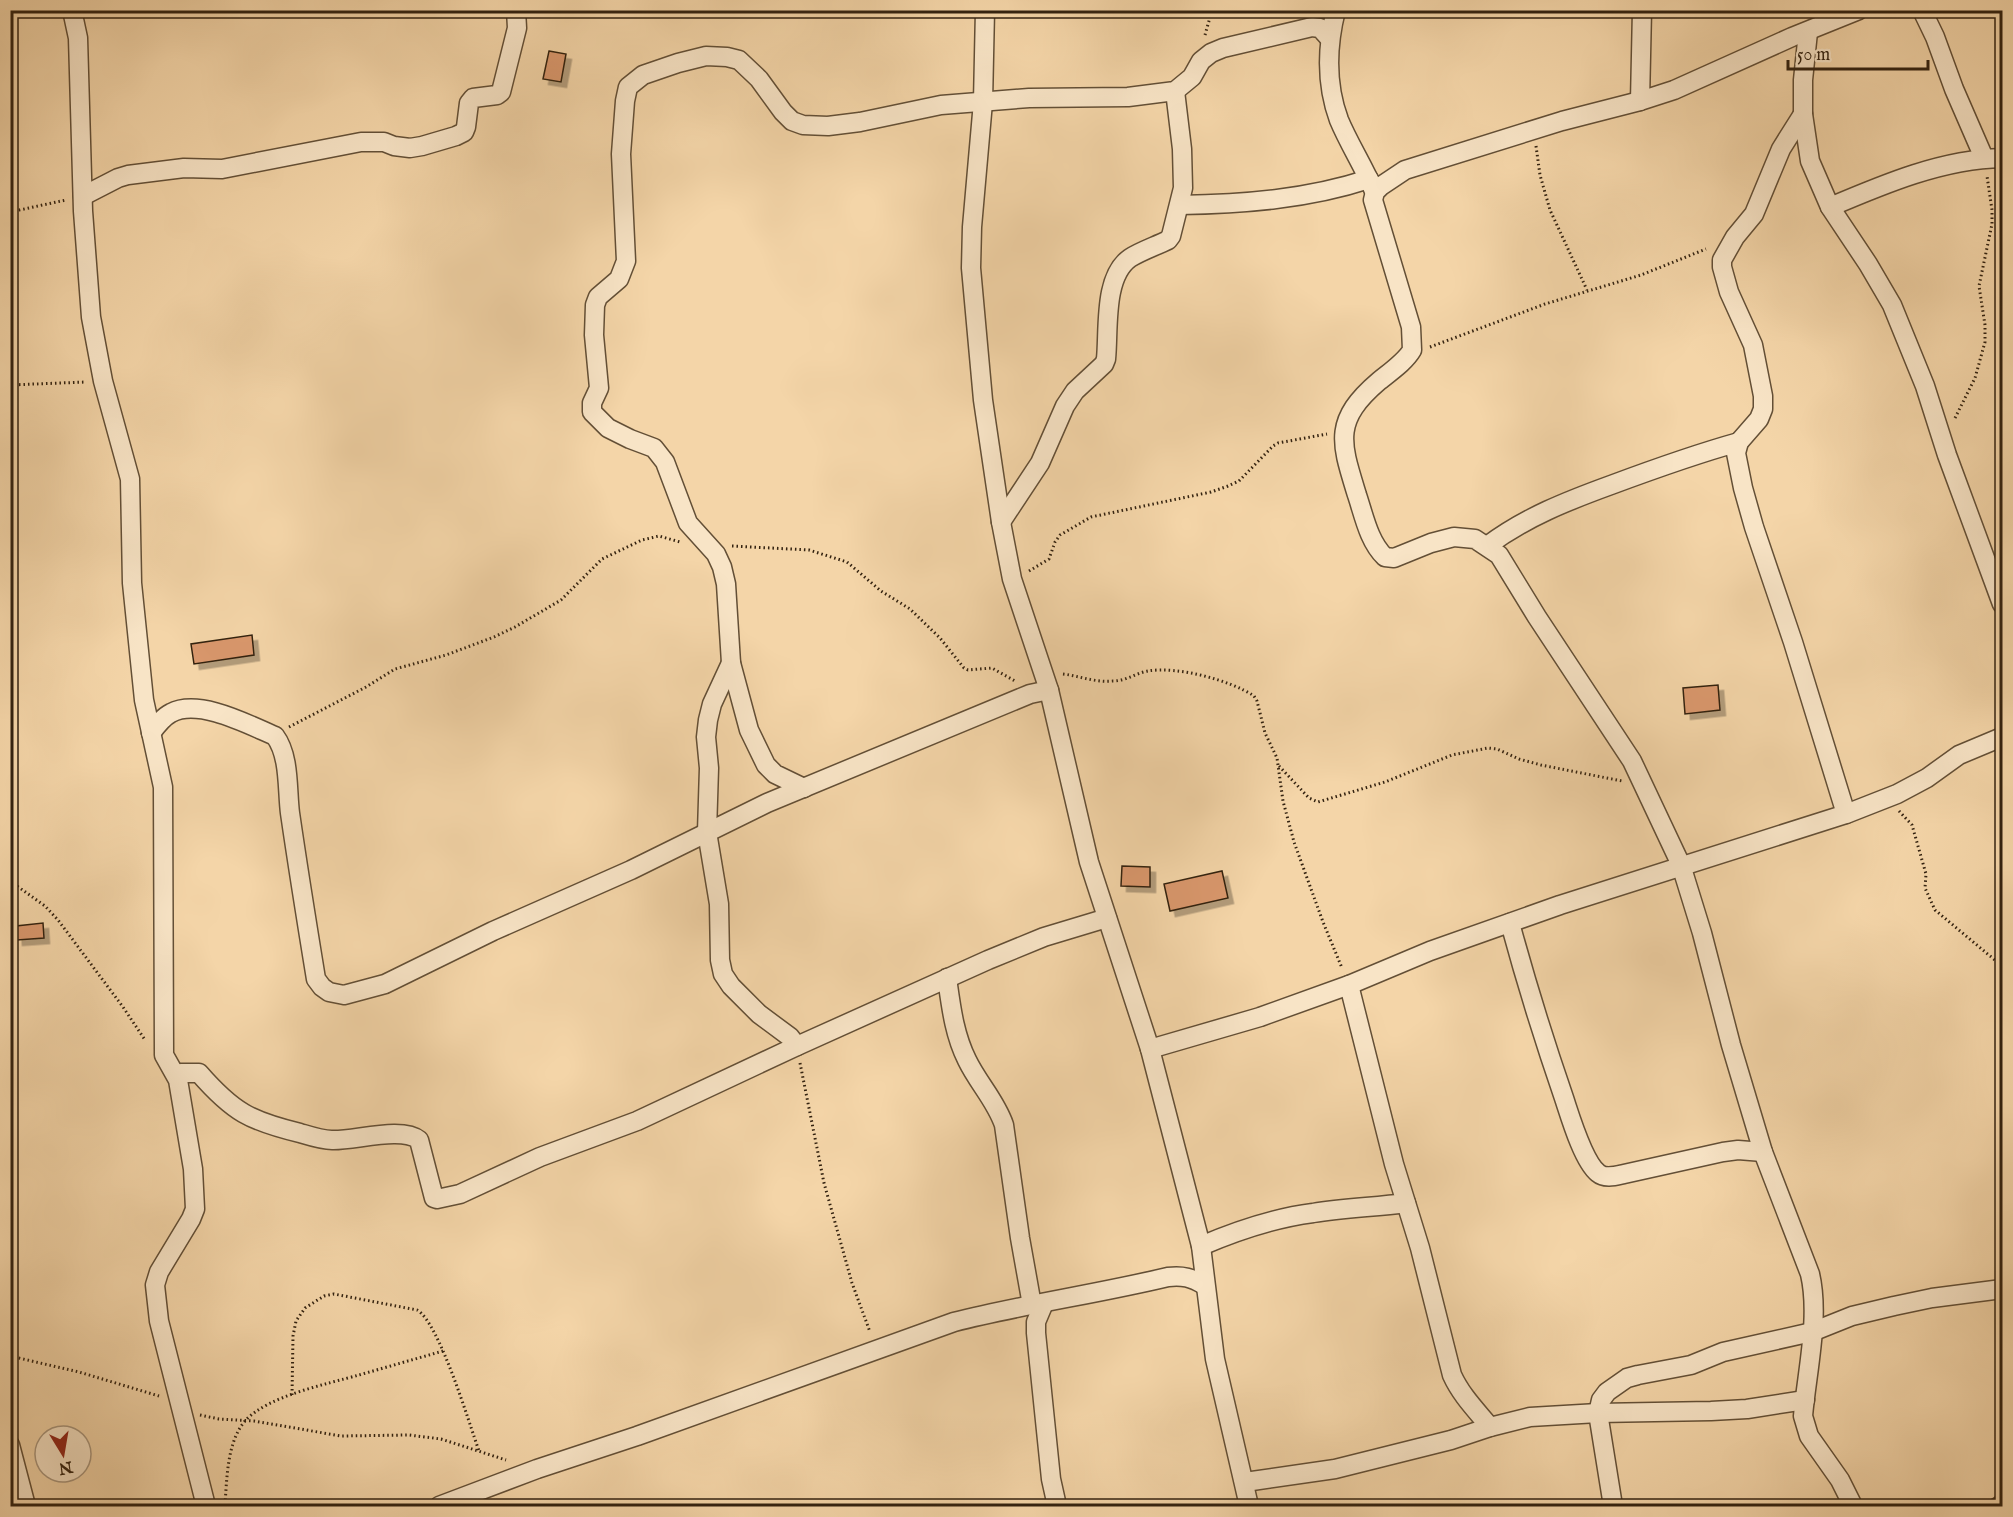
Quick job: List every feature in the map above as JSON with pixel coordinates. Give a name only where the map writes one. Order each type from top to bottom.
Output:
[{"type":"street","points":[[72,10],[78,38],[83,196],[91,317],[103,381],[130,479],[132,583],[144,700],[163,787],[162,935],[165,1059],[177,1076],[193,1169],[195,1209],[159,1272],[155,1285],[155,1296],[159,1321],[206,1506]]},
{"type":"street","points":[[83,196],[128,175],[184,168],[222,169],[361,142],[375,141],[394,146],[416,147],[456,136],[464,132],[469,103],[474,98],[497,95],[501,92],[517,28],[516,10]]},
{"type":"street","points":[[985,10],[983,102],[972,227],[971,268],[983,400],[1000,522],[1012,579],[1049,690],[1089,862],[1150,1049],[1201,1246],[1204,1285],[1215,1359],[1249,1506]]},
{"type":"street","points":[[1336,10],[1330,39],[1329,64],[1334,103],[1340,121],[1372,186],[1373,200],[1413,339],[1410,353],[1375,384],[1347,420],[1345,426],[1343,444],[1365,520],[1379,552],[1385,557],[1394,558],[1431,543],[1454,537],[1475,539],[1499,555],[1537,617],[1616,735],[1644,784],[1681,865],[1762,1152],[1810,1274],[1814,1290],[1803,1416],[1805,1428],[1840,1480],[1853,1506]]},
{"type":"street","points":[[1640,101],[1642,10]]},
{"type":"street","points":[[1180,205],[1259,202],[1372,186],[1406,170],[1674,90],[1859,10]]},
{"type":"street","points":[[1922,10],[1984,158]]},
{"type":"street","points":[[804,788],[775,774],[766,765],[749,730],[731,663],[726,584],[722,567],[716,554],[688,523],[670,473],[660,454],[654,448],[608,428],[592,412],[592,403],[599,388],[594,335],[594,305],[598,297],[619,279],[626,261],[621,154],[624,101],[628,87],[643,75],[706,56],[739,60],[759,79],[792,121],[803,125],[848,124],[941,105],[1029,98],[1128,97],[1175,91],[1192,77],[1201,61],[1211,53],[1223,48],[1312,27],[1320,28],[1330,39]]},
{"type":"street","points":[[1808,32],[1803,80],[1803,114],[1810,161],[1830,207],[1892,305],[1925,386],[1947,455],[2002,604]]},
{"type":"street","points":[[1000,522],[1040,463],[1065,406],[1075,391],[1104,364],[1112,287],[1120,269],[1131,258],[1170,238],[1180,205],[1183,166],[1175,91]]},
{"type":"street","points":[[1487,546],[1511,528],[1553,507],[1672,462],[1739,442],[1759,419],[1763,409],[1760,375],[1753,345],[1729,292],[1722,260],[1754,214],[1781,149],[1803,114]]},
{"type":"street","points":[[1830,207],[1940,167],[1984,158],[2002,158]]},
{"type":"street","points":[[1739,442],[1737,460],[1751,517],[1794,642],[1845,814]]},
{"type":"street","points":[[731,663],[712,704],[708,720],[706,750],[709,787],[707,832],[719,904],[720,960],[723,974],[731,986],[759,1014],[790,1037],[796,1046]]},
{"type":"street","points":[[151,733],[170,713],[180,709],[193,709],[223,714],[275,736],[282,748],[316,979],[329,992],[344,995],[385,984],[493,931],[631,870],[804,788],[1030,694],[1049,690]]},
{"type":"street","points":[[1150,1049],[1260,1017],[1349,985],[1430,951],[1510,923],[1881,801],[1927,778],[1959,755],[2002,737]]},
{"type":"street","points":[[177,1076],[181,1073],[199,1073],[218,1095],[236,1109],[252,1120],[275,1127],[331,1141],[398,1134],[415,1137],[418,1140],[434,1198],[437,1199],[460,1194],[540,1157],[637,1121],[946,978],[1044,937],[1107,918]]},
{"type":"street","points":[[1510,923],[1536,1015],[1571,1120],[1588,1160],[1600,1175],[1608,1177],[1738,1150],[1762,1152]]},
{"type":"street","points":[[946,978],[959,1043],[968,1063],[1000,1113],[1004,1125],[1020,1238],[1038,1304],[1036,1334],[1051,1479],[1057,1506]]},
{"type":"street","points":[[1349,985],[1394,1164],[1420,1248],[1452,1375],[1457,1387],[1490,1427]]},
{"type":"street","points":[[1201,1246],[1253,1226],[1312,1213],[1406,1203]]},
{"type":"street","points":[[439,1506],[537,1469],[637,1436],[954,1322],[1179,1275],[1190,1277],[1204,1285]]},
{"type":"street","points":[[1613,1506],[1598,1413],[1601,1400],[1607,1392],[1626,1378],[1691,1365],[1723,1352],[1812,1332],[1851,1316],[1932,1298],[2002,1289]]},
{"type":"street","points":[[1245,1482],[1335,1469],[1451,1440],[1530,1417],[1598,1413],[1720,1411],[1805,1400]]},
{"type":"street","points":[[10,1445],[26,1506]]},
{"type":"path","points":[[1534,130],[1540,175],[1546,196],[1587,290]]},
{"type":"path","points":[[1955,419],[1975,378],[1985,342],[1985,325],[1979,286],[1990,239],[1992,210],[1984,158]]},
{"type":"path","points":[[10,212],[83,196]]},
{"type":"path","points":[[1410,353],[1587,290],[1641,275],[1736,237]]},
{"type":"path","points":[[10,385],[103,381]]},
{"type":"path","points":[[1012,579],[1046,561],[1051,556],[1057,538],[1091,516],[1212,492],[1239,481],[1278,443],[1317,436],[1345,426]]},
{"type":"path","points":[[275,736],[395,669],[446,655],[515,627],[561,600],[602,559],[642,540],[659,536],[686,543],[809,550],[840,558],[847,561],[881,591],[910,609],[940,638],[964,668],[968,670],[992,668],[1002,672],[1030,694]]},
{"type":"path","points":[[1044,672],[1114,681],[1146,671],[1176,669],[1249,693],[1257,701],[1262,726],[1279,765],[1283,801],[1294,842],[1349,985]]},
{"type":"path","points":[[1279,765],[1309,798],[1318,802],[1384,782],[1452,755],[1488,748],[1497,749],[1519,759],[1596,778],[1644,784]]},
{"type":"path","points":[[1881,801],[1895,807],[1912,825],[1926,874],[1926,888],[1935,910],[2002,966]]},
{"type":"path","points":[[10,881],[45,906],[58,920],[123,1006],[151,1049],[165,1059]]},
{"type":"path","points":[[796,1046],[824,1183],[852,1283],[877,1351]]},
{"type":"path","points":[[2002,1117],[2002,1134]]},
{"type":"path","points":[[292,1395],[293,1336],[296,1321],[305,1308],[329,1294],[417,1310],[428,1318],[457,1387],[479,1452]]},
{"type":"path","points":[[225,1506],[233,1446],[245,1420],[272,1401],[442,1351]]},
{"type":"path","points":[[10,1356],[79,1372],[180,1403],[202,1416],[245,1420],[341,1436],[409,1435],[441,1439],[508,1460]]},
{"type":"building","points":[[549,51],[566,54],[561,82],[543,79]]},
{"type":"building","points":[[252,635],[254,655],[194,664],[191,644]]},
{"type":"building","points":[[1718,685],[1720,710],[1685,714],[1683,688]]},
{"type":"building","points":[[1122,866],[1150,867],[1150,887],[1121,886]]},
{"type":"building","points":[[1222,871],[1228,898],[1170,911],[1164,884]]},
{"type":"building","points":[[43,923],[44,938],[17,940],[16,926]]}]
